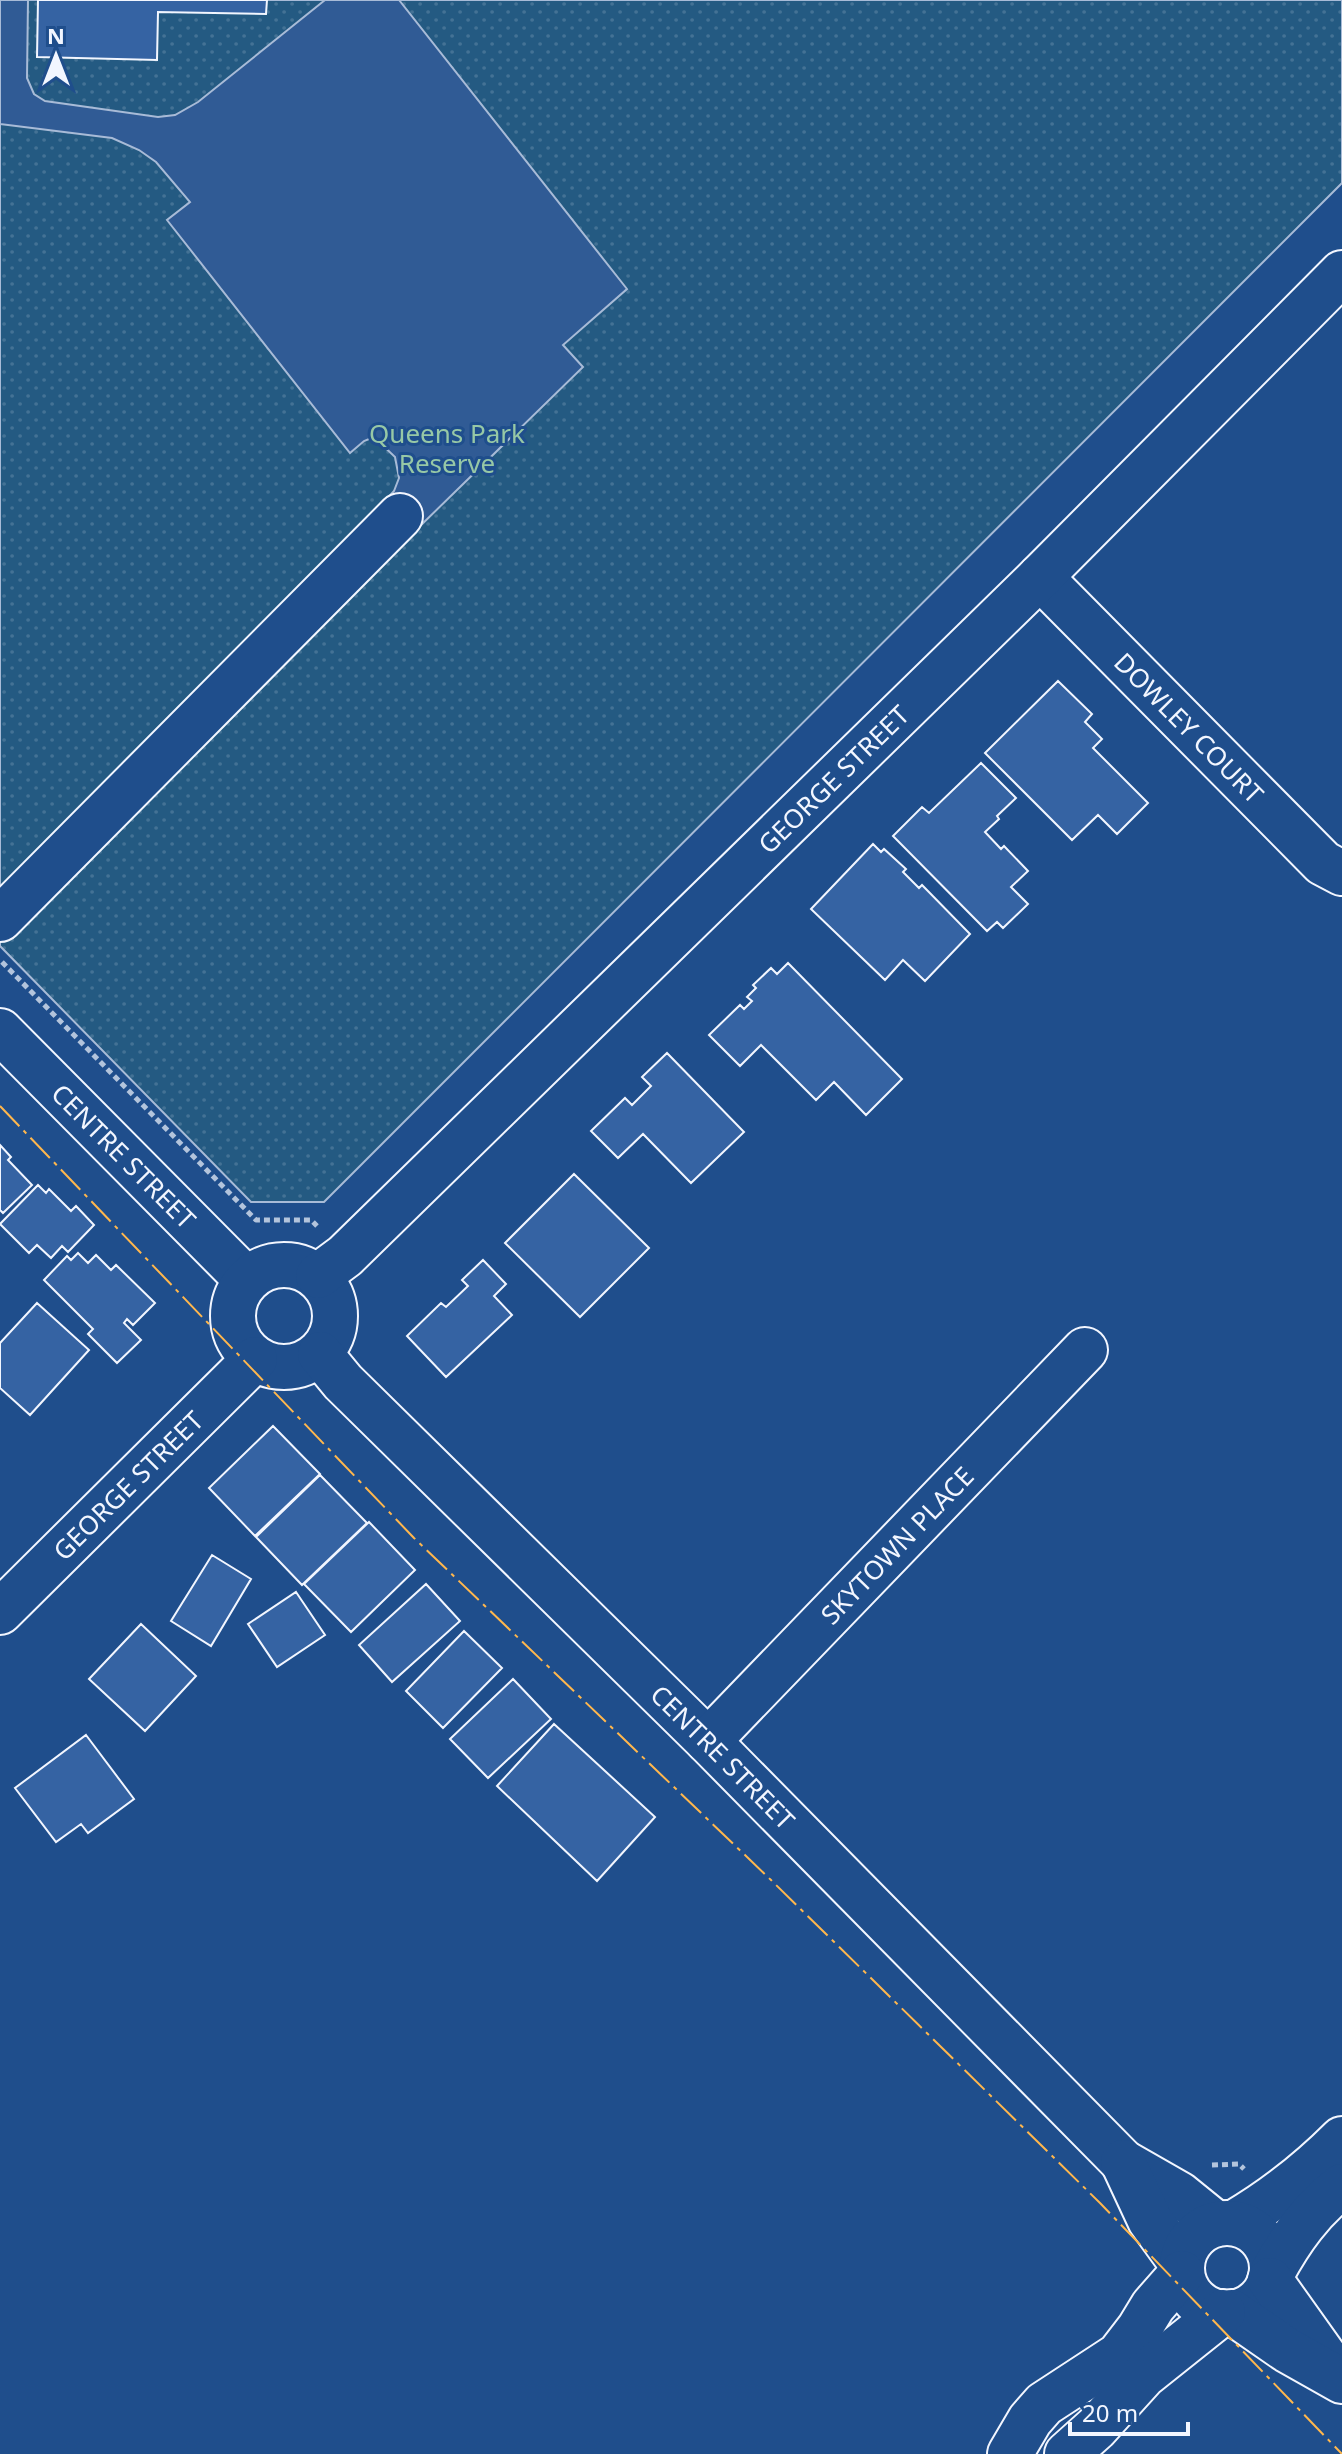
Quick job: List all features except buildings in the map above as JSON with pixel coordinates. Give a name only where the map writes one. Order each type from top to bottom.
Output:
[{"type":"street","name":"GEORGE STREET","points":[[332,1266],[1040,577],[1342,273]]},
{"type":"street","points":[[0,919],[400,516]]},
{"type":"street","name":"DOWLEY COURT","points":[[1040,577],[1323,863],[1342,873]]},
{"type":"street","name":"CENTRE STREET","points":[[0,1031],[247,1280]]},
{"type":"street","points":[[276,1265],[292,1265],[307,1270],[332,1266],[330,1293],[336,1308],[335,1325],[330,1340],[320,1354],[306,1363],[288,1367],[271,1366],[255,1359],[244,1349],[236,1336],[233,1306],[247,1280],[261,1270],[276,1265]]},
{"type":"street","name":"SKYTOWN PLACE","points":[[708,1741],[1085,1350]]},
{"type":"street","name":"CENTRE STREET","points":[[320,1354],[343,1382],[708,1741],[1123,2162],[1225,2224]]},
{"type":"street","name":"GEORGE STREET","points":[[0,1612],[255,1359]]},
{"type":"street","points":[[1342,2139],[1314,2168],[1284,2191],[1225,2224],[1200,2232],[1187,2246],[1182,2269],[1184,2284],[1200,2304],[1211,2310],[1240,2311],[1256,2302],[1267,2288],[1291,2239],[1318,2205],[1342,2186]]},
{"type":"street","name":"CENTRE STREET","points":[[1123,2162],[1150,2220],[1182,2269]]},
{"type":"street","points":[[1225,2224],[1254,2232],[1261,2240],[1271,2258],[1271,2276],[1342,2382]]},
{"type":"street","points":[[1010,2454],[1030,2420],[1044,2404],[1119,2355],[1182,2269]]},
{"type":"street","points":[[1227,2312],[1342,2382]]},
{"type":"street","points":[[1067,2454],[1096,2428],[1144,2375],[1227,2312]]},
{"type":"path","points":[[0,960],[256,1220],[311,1220],[332,1266]]},
{"type":"path","points":[[1206,2166],[1239,2164],[1248,2173]]},
{"type":"green space","name":"Queens Park Reserve","points":[[0,0],[1342,0],[1342,183],[324,1202],[251,1202],[0,946]]},
{"type":"shaded area","points":[[0,0],[28,0],[27,78],[34,94],[45,101],[158,117],[175,115],[198,102],[325,0],[399,0],[627,289],[563,345],[583,367],[417,529],[386,500],[399,478],[395,457],[374,437],[350,453],[167,220],[190,202],[156,162],[112,138],[0,124]]},
{"type":"power","points":[[0,1106],[414,1538],[771,1880],[1100,2203],[1342,2454]]}]
